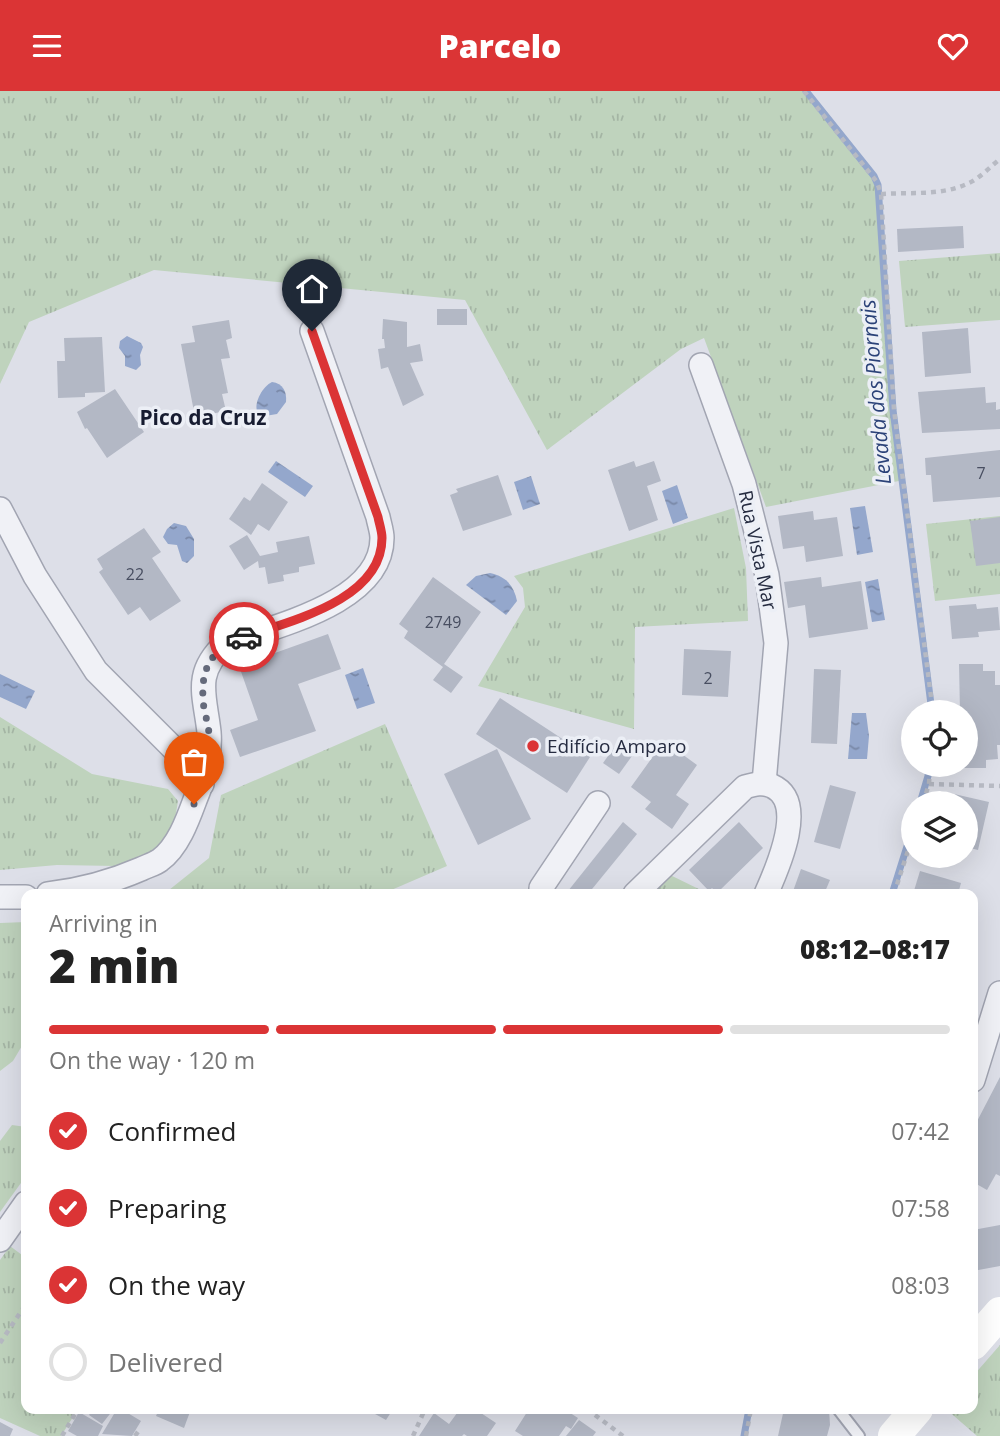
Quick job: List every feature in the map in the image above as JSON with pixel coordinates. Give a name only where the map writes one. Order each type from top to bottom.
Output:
[{"type":"street","points":[[84,889],[160,860],[186,823],[208,762],[209,733],[203,683],[213,655],[225,643],[328,606],[348,596],[363,582],[380,552],[382,537],[378,517],[312,331]]},
{"type":"street","name":"Rua Vista Mar","points":[[701,365],[744,484],[767,575],[776,643],[764,783]]},
{"type":"street","points":[[0,509],[35,576],[96,671],[180,755],[202,784]]},
{"type":"street","points":[[640,889],[745,787],[764,783],[777,788],[786,798],[789,818],[782,856],[768,889]]},
{"type":"street","points":[[541,889],[598,803]]},
{"type":"street","points":[[0,897],[21,897]]},
{"type":"street","points":[[978,1064],[1000,993]]},
{"type":"street","points":[[0,1240],[21,1210]]},
{"type":"street","points":[[978,1338],[1000,1313]]},
{"type":"street","points":[[894,1436],[913,1414]]},
{"type":"lane","points":[[842,1414],[859,1436]]},
{"type":"path","points":[[804,91],[877,182],[881,194],[894,410],[931,700]]},
{"type":"path","points":[[881,194],[914,191],[934,194],[970,183],[1000,159]]},
{"type":"path","points":[[927,791],[929,777]]},
{"type":"path","points":[[929,784],[1000,786]]},
{"type":"path","points":[[896,889],[902,868]]},
{"type":"path","points":[[0,1343],[21,1312]]},
{"type":"path","points":[[62,1436],[75,1414]]},
{"type":"path","points":[[413,1436],[423,1414]]},
{"type":"path","points":[[594,1414],[623,1436]]},
{"type":"path","points":[[746,1436],[750,1414]]},
{"type":"path","points":[[135,1436],[139,1429]]},
{"type":"green space","points":[[0,91],[804,91],[877,182],[881,194],[894,410],[904,480],[766,507],[704,338],[681,349],[547,450],[465,300],[154,270],[29,322],[0,384]]},
{"type":"green space","points":[[1000,253],[1000,320],[905,327],[899,261]]},
{"type":"green space","points":[[734,508],[746,568],[748,621],[635,627],[634,729],[478,686],[525,607],[523,588],[514,576]]},
{"type":"green space","points":[[1000,516],[1000,594],[935,601],[926,524]]},
{"type":"green space","points":[[0,717],[92,774],[168,789],[178,801],[173,831],[156,850],[116,866],[57,865],[0,870]]},
{"type":"green space","points":[[385,724],[447,866],[394,889],[170,889],[209,858],[221,795]]},
{"type":"green space","points":[[666,873],[699,889],[652,889]]},
{"type":"green space","points":[[21,922],[21,1047],[13,1061],[0,1071],[0,923]]},
{"type":"green space","points":[[12,1125],[21,1126],[21,1183],[0,1212],[0,1141]]},
{"type":"green space","points":[[10,1246],[21,1254],[21,1414],[75,1414],[61,1436],[40,1436],[0,1418],[0,1260]]},
{"type":"green space","points":[[1000,1345],[1000,1436],[977,1436],[952,1414],[978,1414],[978,1370]]},
{"type":"water","points":[[127,336],[141,343],[143,347],[141,365],[136,370],[125,366],[125,356],[119,348],[120,341]]},
{"type":"water","points":[[272,382],[283,389],[286,402],[277,414],[265,416],[257,411],[257,403]]},
{"type":"water","points":[[276,461],[313,486],[305,497],[268,472]]},
{"type":"water","points":[[531,476],[540,504],[523,510],[514,482]]},
{"type":"water","points":[[677,485],[688,518],[673,524],[662,491]]},
{"type":"water","points":[[865,506],[873,552],[857,555],[850,508]]},
{"type":"water","points":[[174,523],[186,526],[194,539],[194,556],[187,563],[182,561],[177,545],[168,544],[163,537]]},
{"type":"water","points":[[490,573],[508,582],[516,595],[517,601],[506,615],[466,585],[476,576]]},
{"type":"water","points":[[878,579],[885,620],[872,622],[865,582]]},
{"type":"water","points":[[363,668],[375,703],[357,709],[345,675]]},
{"type":"water","points":[[0,674],[35,691],[26,709],[0,697]]},
{"type":"water","points":[[852,713],[866,713],[869,736],[867,759],[848,759]]},
{"type":"building","points":[[963,226],[964,248],[898,252],[897,229]]},
{"type":"building","points":[[437,309],[467,309],[467,325],[437,325]]},
{"type":"building","points":[[383,319],[407,322],[407,347],[420,344],[423,361],[410,363],[424,395],[403,406],[388,367],[381,369],[378,349],[385,348],[382,339]]},
{"type":"building","points":[[229,320],[232,338],[226,340],[230,358],[221,359],[228,393],[222,394],[226,411],[195,417],[181,344],[195,342],[192,326]]},
{"type":"building","points":[[968,328],[971,373],[925,377],[922,332]]},
{"type":"building","points":[[102,337],[105,392],[85,393],[85,397],[58,398],[57,361],[65,361],[64,338]]},
{"type":"building","points":[[985,387],[986,403],[996,402],[996,410],[1000,409],[1000,429],[922,433],[918,392]]},
{"type":"building","points":[[115,389],[144,432],[107,458],[87,428],[85,429],[77,412]]},
{"type":"building","points":[[1000,450],[1000,497],[933,502],[931,475],[926,475],[925,458]]},
{"type":"building","points":[[634,461],[636,467],[654,461],[661,481],[647,486],[658,520],[629,531],[608,470]]},
{"type":"building","points":[[498,475],[512,515],[463,531],[450,495],[458,492],[456,489]]},
{"type":"building","points":[[262,483],[288,502],[269,531],[258,524],[251,535],[229,519],[244,497],[250,501]]},
{"type":"building","points":[[813,511],[814,520],[837,517],[843,556],[806,562],[804,546],[783,549],[778,516]]},
{"type":"building","points":[[1000,517],[1000,563],[976,566],[970,521]]},
{"type":"building","points":[[144,528],[161,552],[152,558],[181,601],[150,621],[140,607],[128,615],[99,572],[103,569],[97,559]]},
{"type":"building","points":[[247,535],[260,556],[278,552],[276,542],[309,536],[315,564],[299,567],[299,572],[283,575],[284,581],[268,584],[265,567],[259,568],[258,561],[244,570],[229,546]]},
{"type":"building","points":[[433,577],[481,612],[444,664],[463,677],[451,693],[433,680],[443,667],[404,638],[408,631],[399,624]]},
{"type":"building","points":[[821,577],[822,587],[861,581],[868,629],[809,638],[805,605],[788,608],[784,582]]},
{"type":"building","points":[[976,604],[977,609],[998,607],[1000,630],[978,632],[979,637],[952,639],[949,606]]},
{"type":"building","points":[[328,634],[341,669],[298,684],[316,731],[240,757],[230,730],[258,720],[239,666]]},
{"type":"building","points":[[684,649],[731,651],[728,697],[682,695]]},
{"type":"building","points":[[959,664],[983,664],[983,671],[995,671],[995,685],[1000,685],[1000,745],[997,745],[998,759],[986,760],[986,768],[978,768],[978,700],[960,700]]},
{"type":"building","points":[[814,669],[841,670],[837,744],[811,743]]},
{"type":"building","name":"Edifício Amparo","points":[[500,698],[590,757],[567,793],[476,734]]},
{"type":"building","points":[[621,738],[637,749],[619,774],[603,763]]},
{"type":"building","points":[[664,741],[697,765],[676,795],[689,804],[672,829],[645,809],[651,802],[631,787]]},
{"type":"building","name":"Edifício Amparo","points":[[497,749],[531,819],[478,845],[444,774]]},
{"type":"building","points":[[830,785],[856,792],[840,849],[814,842]]},
{"type":"building","points":[[978,799],[989,802],[978,850]]},
{"type":"building","points":[[623,822],[637,834],[592,889],[570,889]]},
{"type":"building","points":[[739,822],[763,848],[721,889],[707,889],[689,870]]},
{"type":"building","points":[[801,869],[830,880],[826,889],[794,889]]},
{"type":"building","points":[[920,871],[961,883],[959,889],[915,889]]},
{"type":"building","points":[[1000,1077],[1000,1176],[996,1174],[987,1190],[978,1185],[978,1119]]},
{"type":"building","points":[[1000,1225],[1000,1266],[978,1270],[978,1229]]},
{"type":"building","points":[[78,1414],[103,1426],[98,1436],[77,1436],[68,1431]]},
{"type":"building","points":[[90,1414],[110,1414],[102,1424]]},
{"type":"building","points":[[114,1414],[129,1414],[141,1421],[132,1436],[102,1434]]},
{"type":"building","points":[[157,1414],[189,1414],[184,1428],[156,1416]]},
{"type":"building","points":[[375,1414],[390,1414],[386,1420]]},
{"type":"building","points":[[433,1414],[449,1424],[456,1414],[482,1414],[496,1423],[487,1436],[419,1436]]},
{"type":"building","points":[[526,1414],[572,1414],[578,1418],[571,1429],[566,1426],[559,1436],[523,1436],[515,1431]]},
{"type":"building","points":[[783,1414],[829,1414],[827,1436],[778,1436]]},
{"type":"building","points":[[579,1420],[596,1432],[593,1436],[566,1436]]},
{"type":"building","points":[[0,1422],[13,1429],[10,1436],[0,1436]]},
{"type":"waterway","name":"Levada dos Piornais","points":[[806,91],[874,176],[878,185],[893,410],[930,700]]},
{"type":"waterway","name":"Levada dos Piornais","points":[[924,791],[928,777]]},
{"type":"waterway","name":"Levada dos Piornais","points":[[894,889],[901,865]]},
{"type":"waterway","name":"Levada dos Piornais","points":[[744,1436],[748,1414]]},
{"type":"way so far","points":[[194,804],[208,762],[209,733],[203,700],[203,683],[207,669],[213,655],[225,643],[244,637]]},
{"type":"place","name":"Edifício Amparo","points":[[533,746]]},
{"type":"district","name":"Pico da Cruz","points":[[203,418]]},
{"type":"route","points":[[244,637],[348,596],[363,582],[380,552],[382,537],[378,517],[312,331]]}]
